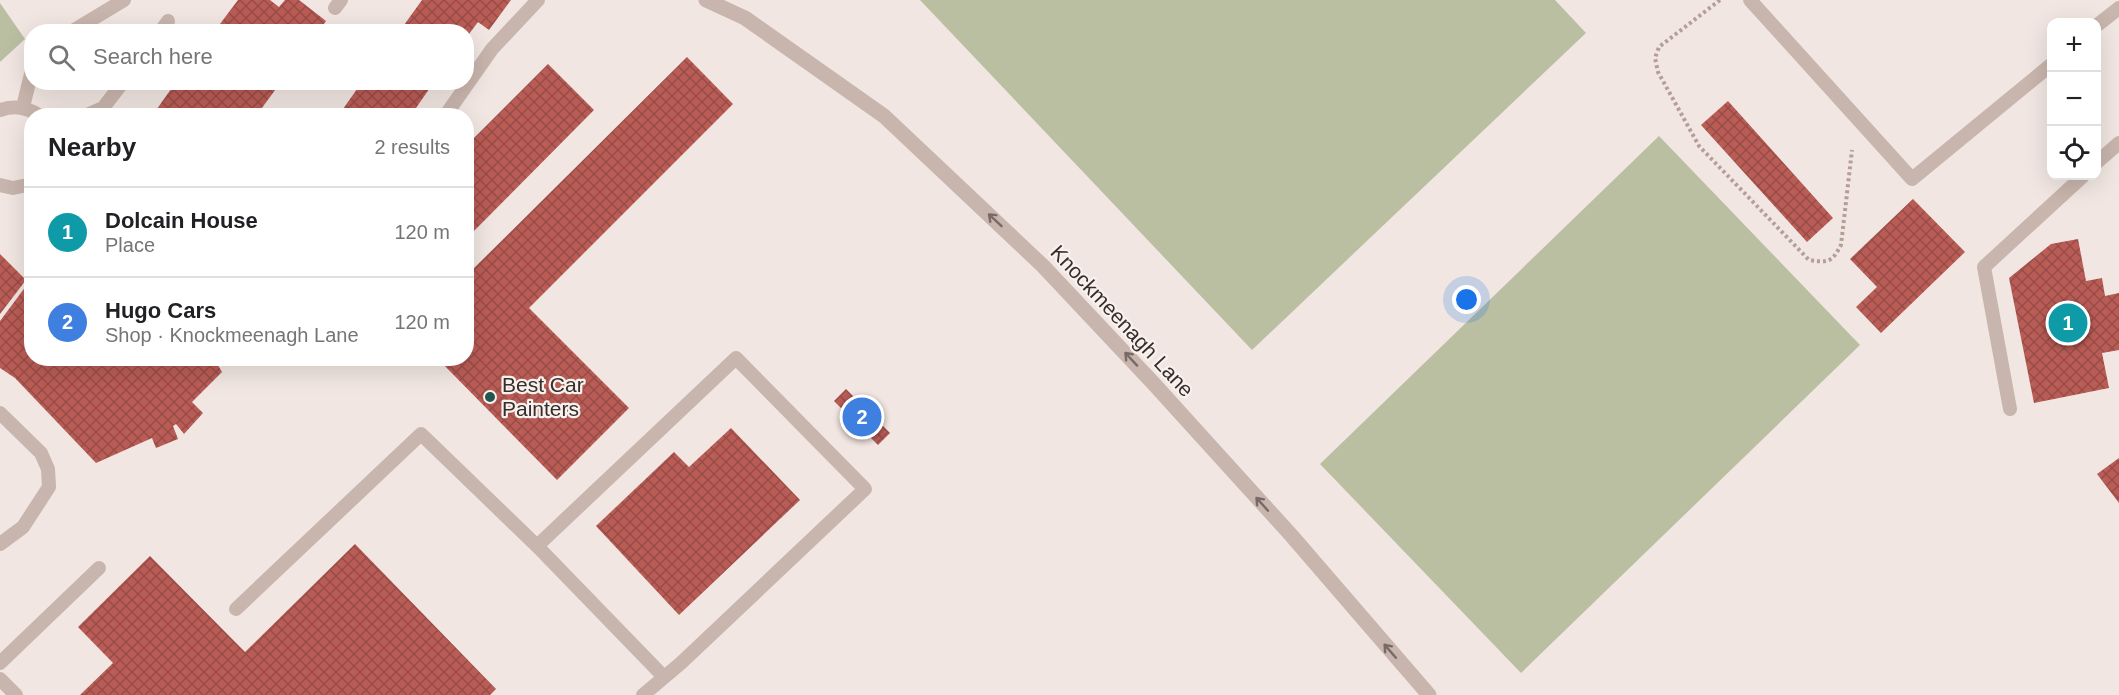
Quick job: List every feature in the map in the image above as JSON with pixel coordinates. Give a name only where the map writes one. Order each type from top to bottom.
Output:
[{"type":"street","name":"Knockmeenagh Lane","points":[[706,0],[745,18],[884,116],[1043,266],[1291,536],[1429,695]]},
{"type":"lane","points":[[84,24],[124,0]]},
{"type":"lane","points":[[474,75],[492,49],[538,0]]},
{"type":"lane","points":[[1750,0],[1912,179],[2047,68]]},
{"type":"lane","points":[[2101,23],[2119,8]]},
{"type":"lane","points":[[0,110],[10,107],[23,108],[27,90]]},
{"type":"lane","points":[[104,108],[117,90]]},
{"type":"lane","points":[[451,108],[463,90]]},
{"type":"lane","points":[[2101,159],[2119,143]]},
{"type":"lane","points":[[2010,409],[1984,267],[2079,180]]},
{"type":"lane","points":[[0,185],[13,188],[24,186]]},
{"type":"lane","points":[[537,546],[736,358],[865,489],[643,695]]},
{"type":"lane","points":[[0,413],[41,453],[48,469],[49,487],[22,526],[0,544]]},
{"type":"lane","points":[[236,609],[421,435],[537,546],[664,677]]},
{"type":"lane","points":[[0,663],[99,568]]},
{"type":"lane","points":[[0,679],[16,695]]},
{"type":"path","points":[[1720,0],[1659,47],[1655,58],[1658,72],[1699,146],[1809,260],[1824,262],[1834,258],[1841,245],[1853,140],[1865,128]]},
{"type":"green space","points":[[920,0],[1555,0],[1586,33],[1252,350]]},
{"type":"green space","points":[[0,3],[24,40],[0,62]]},
{"type":"green space","points":[[1659,136],[1860,345],[1521,673],[1320,464]]},
{"type":"building","points":[[238,0],[270,0],[279,7],[285,0],[299,0],[326,21],[324,24],[220,24]]},
{"type":"building","points":[[422,0],[511,0],[489,30],[478,22],[474,27],[474,24],[405,24]]},
{"type":"building","points":[[687,57],[733,104],[529,308],[629,408],[557,480],[445,366],[474,366],[474,268]]},
{"type":"building","points":[[548,64],[594,110],[474,231],[474,138]]},
{"type":"building","points":[[170,90],[275,90],[262,108],[158,108]]},
{"type":"building","points":[[356,90],[428,90],[416,108],[344,108]]},
{"type":"building","points":[[1728,101],[1833,218],[1807,242],[1701,125]]},
{"type":"building","points":[[1913,199],[1965,252],[1881,333],[1856,307],[1877,287],[1850,259]]},
{"type":"building","points":[[2078,239],[2086,281],[2102,278],[2105,296],[2119,293],[2119,350],[2102,353],[2109,388],[2034,403],[2009,278],[2051,244]]},
{"type":"building","points":[[0,254],[24,278],[24,283],[0,314]]},
{"type":"building","points":[[24,289],[24,366],[219,366],[222,372],[192,402],[203,413],[184,434],[176,424],[173,426],[178,439],[156,448],[152,438],[96,463],[15,378],[0,368],[0,321]]},
{"type":"building","points":[[846,389],[890,433],[878,445],[834,401]]},
{"type":"building","points":[[731,428],[800,500],[679,615],[596,526],[674,452],[689,467]]},
{"type":"building","points":[[2119,458],[2119,503],[2097,474]]},
{"type":"building","points":[[355,544],[496,689],[490,695],[80,695],[113,663],[78,627],[150,556],[245,652]]},
{"type":"place","name":"Dolcain House","points":[[2068,323]]},
{"type":"place","name":"Best Car Painters","points":[[490,397]]},
{"type":"place","name":"Hugo Cars","points":[[862,417]]}]
